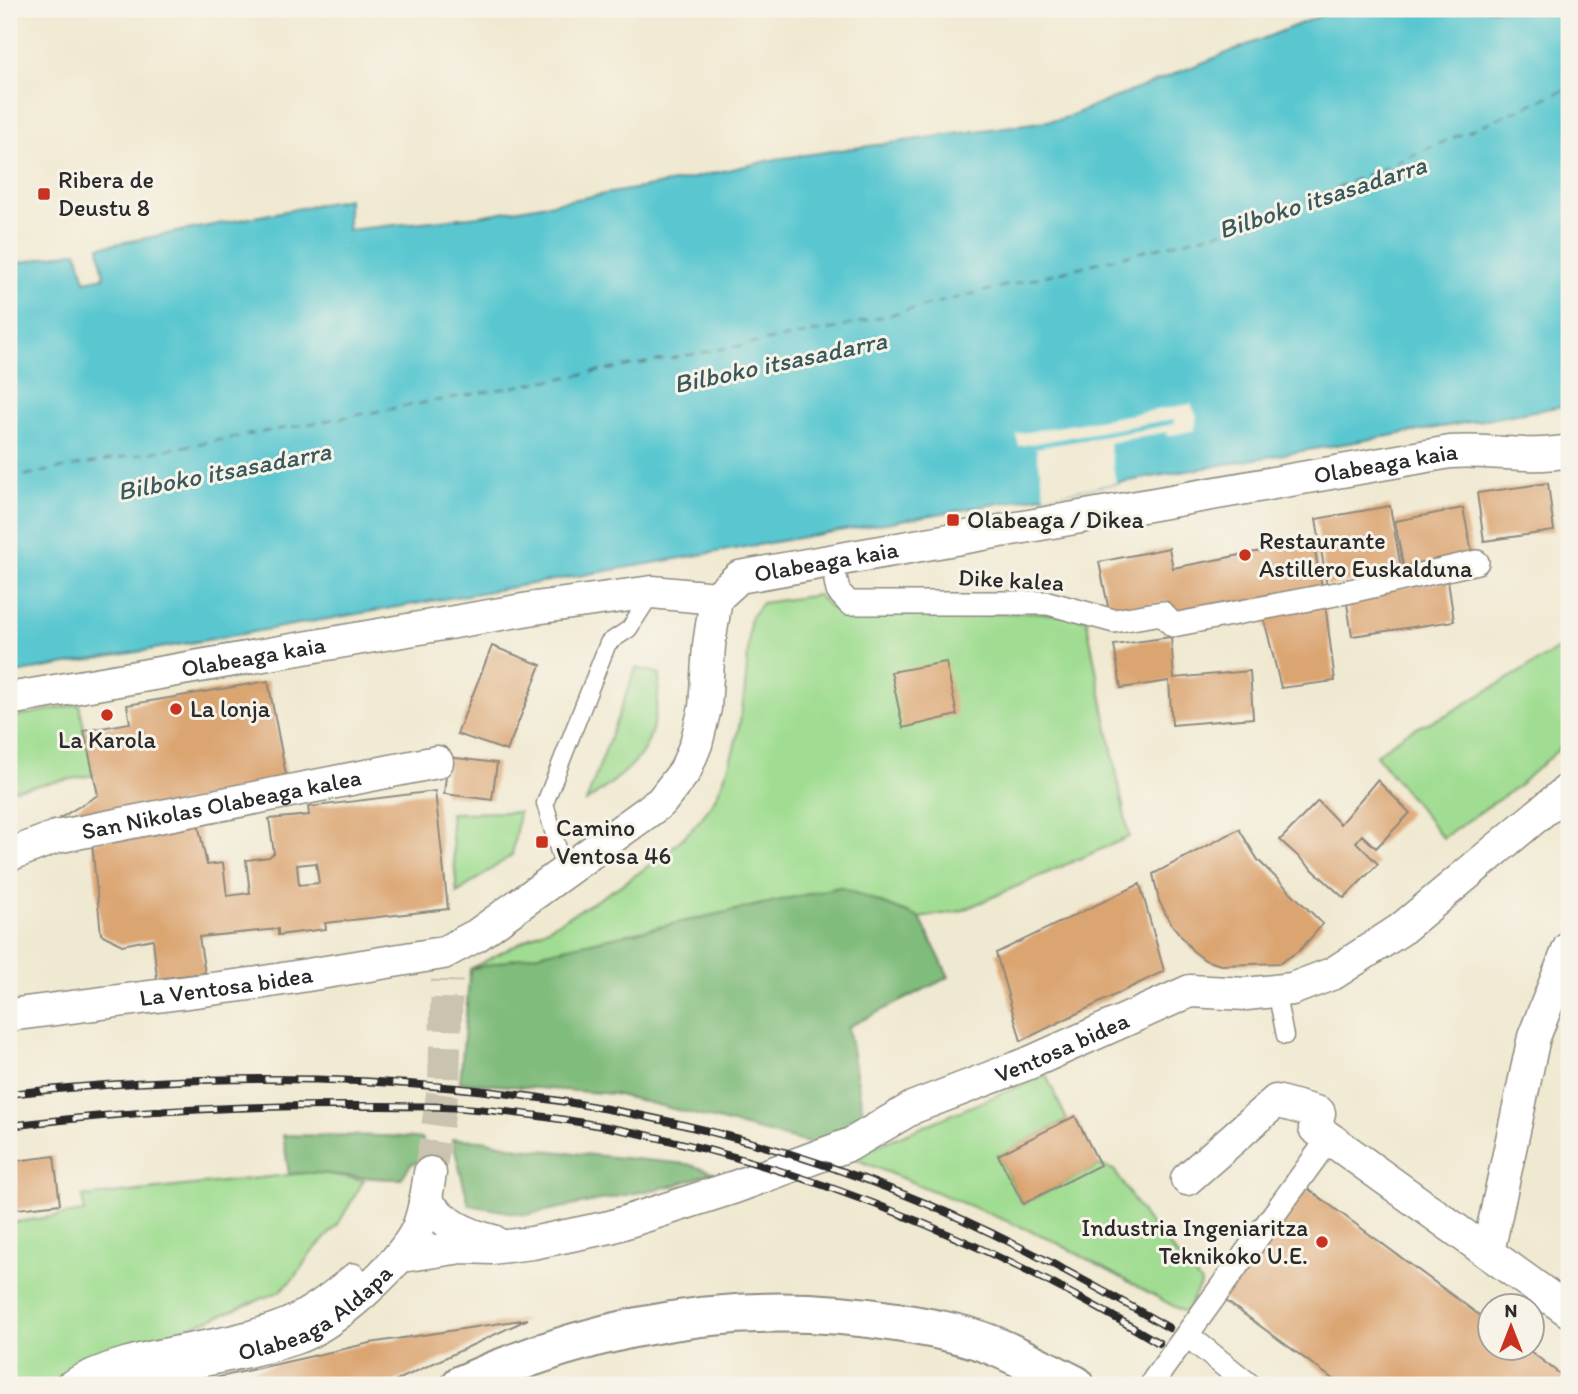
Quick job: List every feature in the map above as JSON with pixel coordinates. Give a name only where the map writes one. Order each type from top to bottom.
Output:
[{"type":"highway","points":[[461,1385],[576,1341],[642,1325],[781,1310],[852,1315],[923,1327],[984,1342],[1075,1385]]},
{"type":"street","name":"Olabeaga kaia","points":[[9,699],[535,608],[652,592],[716,598],[739,577],[1450,452],[1488,451],[1539,457],[1569,451]]},
{"type":"street","name":"Dike kalea","points":[[836,581],[838,591],[849,603],[1048,603],[1114,621],[1162,613],[1173,625],[1346,592],[1477,562]]},
{"type":"street","name":"La Ventosa bidea","points":[[9,1015],[258,983],[445,967],[477,935],[635,822],[669,792],[685,771],[696,744],[705,708],[709,645],[716,598]]},
{"type":"street","name":"San Nikolas Olabeaga kalea","points":[[9,855],[57,837],[438,762]]},
{"type":"street","name":"Ventosa bidea","points":[[401,1256],[461,1247],[512,1246],[610,1227],[735,1187],[851,1144],[914,1107],[1029,1063],[1190,991],[1246,994],[1292,989],[1334,973],[1399,930],[1569,789]]},
{"type":"street","points":[[1488,1252],[1534,1037],[1569,948]]},
{"type":"street","points":[[1187,1179],[1276,1101],[1319,1113],[1315,1128],[1330,1136],[1569,1311]]},
{"type":"street","points":[[1154,1380],[1330,1136]]},
{"type":"street","name":"Ventosa bidea","points":[[428,1187],[442,1221],[462,1231],[512,1246]]},
{"type":"street","name":"Olabeaga Aldapa","points":[[99,1385],[134,1373],[298,1338],[347,1306],[401,1256],[417,1229],[428,1187]]},
{"type":"street","points":[[65,1385],[85,1373],[133,1356],[240,1335],[282,1322],[318,1304],[353,1275],[368,1288]]},
{"type":"street","points":[[1187,1335],[1249,1385]]},
{"type":"lane","points":[[565,873],[545,803],[608,643],[629,629],[652,592]]},
{"type":"lane","points":[[1276,991],[1285,1036]]},
{"type":"green space","points":[[818,595],[831,608],[899,609],[939,617],[1032,612],[1086,618],[1129,837],[961,911],[920,918],[840,887],[470,969],[603,896],[670,849],[696,825],[714,800],[724,779],[737,735],[745,688],[750,618],[762,603]]},
{"type":"green space","points":[[1569,643],[1569,740],[1518,786],[1443,838],[1376,755],[1407,732],[1446,715]]},
{"type":"green space","points":[[636,668],[660,674],[650,736],[635,762],[586,802]]},
{"type":"green space","points":[[79,704],[94,775],[9,790],[9,718]]},
{"type":"green space","points":[[519,812],[512,855],[457,893],[450,813]]},
{"type":"green space","points":[[840,887],[920,918],[949,977],[848,1027],[865,1124],[816,1145],[614,1094],[460,1082],[470,969]]},
{"type":"green space","points":[[1046,1075],[1067,1120],[998,1156],[1023,1204],[1100,1165],[1114,1170],[1146,1219],[1201,1283],[1186,1313],[1048,1238],[850,1157]]},
{"type":"green space","points":[[283,1135],[423,1139],[422,1161],[411,1164],[401,1179],[317,1173],[289,1174]]},
{"type":"green space","points":[[452,1139],[482,1140],[519,1148],[687,1164],[713,1172],[676,1185],[525,1215],[469,1205]]},
{"type":"green space","points":[[315,1172],[364,1180],[337,1226],[310,1254],[296,1276],[279,1292],[206,1321],[96,1359],[50,1385],[9,1385],[9,1223],[84,1212],[83,1197]]},
{"type":"water","name":"Bilboko itsasadarra","points":[[1337,9],[1569,9],[1569,405],[9,674],[9,265],[77,251],[85,281],[104,277],[99,247],[348,199],[348,230],[479,216],[680,181],[776,159],[1062,119]]},
{"type":"pier","points":[[1191,404],[1197,416],[1195,430],[1167,436],[1166,432],[1109,443],[1116,483],[1045,496],[1036,448],[1175,424],[1173,419],[1019,446],[1016,434]]},
{"type":"building","points":[[1548,483],[1554,531],[1484,541],[1477,493]]},
{"type":"building","points":[[1390,506],[1402,574],[1327,586],[1316,519]]},
{"type":"building","points":[[1463,508],[1473,557],[1404,570],[1395,521]]},
{"type":"building","points":[[1313,541],[1323,592],[1172,620],[1168,602],[1109,611],[1099,562],[1169,548],[1173,568]]},
{"type":"building","points":[[1448,581],[1454,621],[1352,636],[1346,597]]},
{"type":"building","points":[[1325,603],[1335,681],[1281,688],[1263,615]]},
{"type":"building","points":[[1171,637],[1174,678],[1250,671],[1253,718],[1172,725],[1169,681],[1121,688],[1114,645]]},
{"type":"building","points":[[492,646],[541,665],[507,751],[457,734]]},
{"type":"building","points":[[946,662],[957,715],[903,728],[891,672]]},
{"type":"building","points":[[268,681],[287,780],[61,829],[60,818],[98,795],[84,731],[130,723],[127,705]]},
{"type":"building","points":[[448,757],[497,763],[492,800],[444,794]]},
{"type":"building","points":[[1377,780],[1410,813],[1376,848],[1362,835],[1356,842],[1378,864],[1344,898],[1280,840],[1318,801],[1340,824]]},
{"type":"building","points":[[435,791],[448,909],[325,923],[326,929],[278,935],[278,929],[199,937],[205,973],[157,979],[153,939],[122,945],[101,934],[92,843],[197,819],[207,865],[223,863],[227,896],[250,893],[246,860],[269,857],[274,853],[269,819],[309,815],[308,807]],"holes":[[[316,863],[319,883],[299,885],[297,865]]]},
{"type":"building","points":[[1239,829],[1258,860],[1323,924],[1300,950],[1280,963],[1221,965],[1205,960],[1193,951],[1170,922],[1159,901],[1153,874]]},
{"type":"building","points":[[1140,884],[1164,971],[1021,1041],[996,953]]},
{"type":"building","points":[[1075,1116],[1100,1165],[1023,1204],[998,1155]]},
{"type":"building","points":[[54,1156],[60,1204],[9,1210],[9,1162]]},
{"type":"building","name":"Industria Ingeniaritza Teknikoko U.E.","points":[[1304,1186],[1476,1313],[1476,1362],[1544,1362],[1569,1381],[1569,1385],[1341,1385],[1222,1298]]},
{"type":"building","points":[[528,1319],[387,1385],[184,1385],[370,1343]]},
{"type":"ferry route","points":[[9,478],[833,329],[1252,224],[1569,88]]},
{"type":"tunnel","points":[[430,1173],[444,1082],[447,980]]},
{"type":"railway","points":[[9,1094],[121,1084],[234,1079],[347,1081],[460,1088],[572,1103],[682,1125],[791,1154],[933,1206],[1036,1255],[1169,1328]]},
{"type":"railway","points":[[9,1126],[91,1117],[214,1109],[417,1106],[556,1118],[647,1135],[736,1158],[825,1186],[912,1219],[997,1256],[1159,1343]]},
{"type":"place","name":"Ribera de Deustu 8","points":[[44,194]]},
{"type":"place","name":"Olabeaga / Dikea","points":[[953,520]]},
{"type":"place","name":"Restaurante Astillero Euskalduna","points":[[1245,555]]},
{"type":"place","name":"La lonja","points":[[176,709]]},
{"type":"place","name":"La Karola","points":[[107,715]]},
{"type":"place","name":"Camino Ventosa 46","points":[[542,842]]},
{"type":"place","name":"Industria Ingeniaritza Teknikoko U.E.","points":[[1322,1242]]}]
